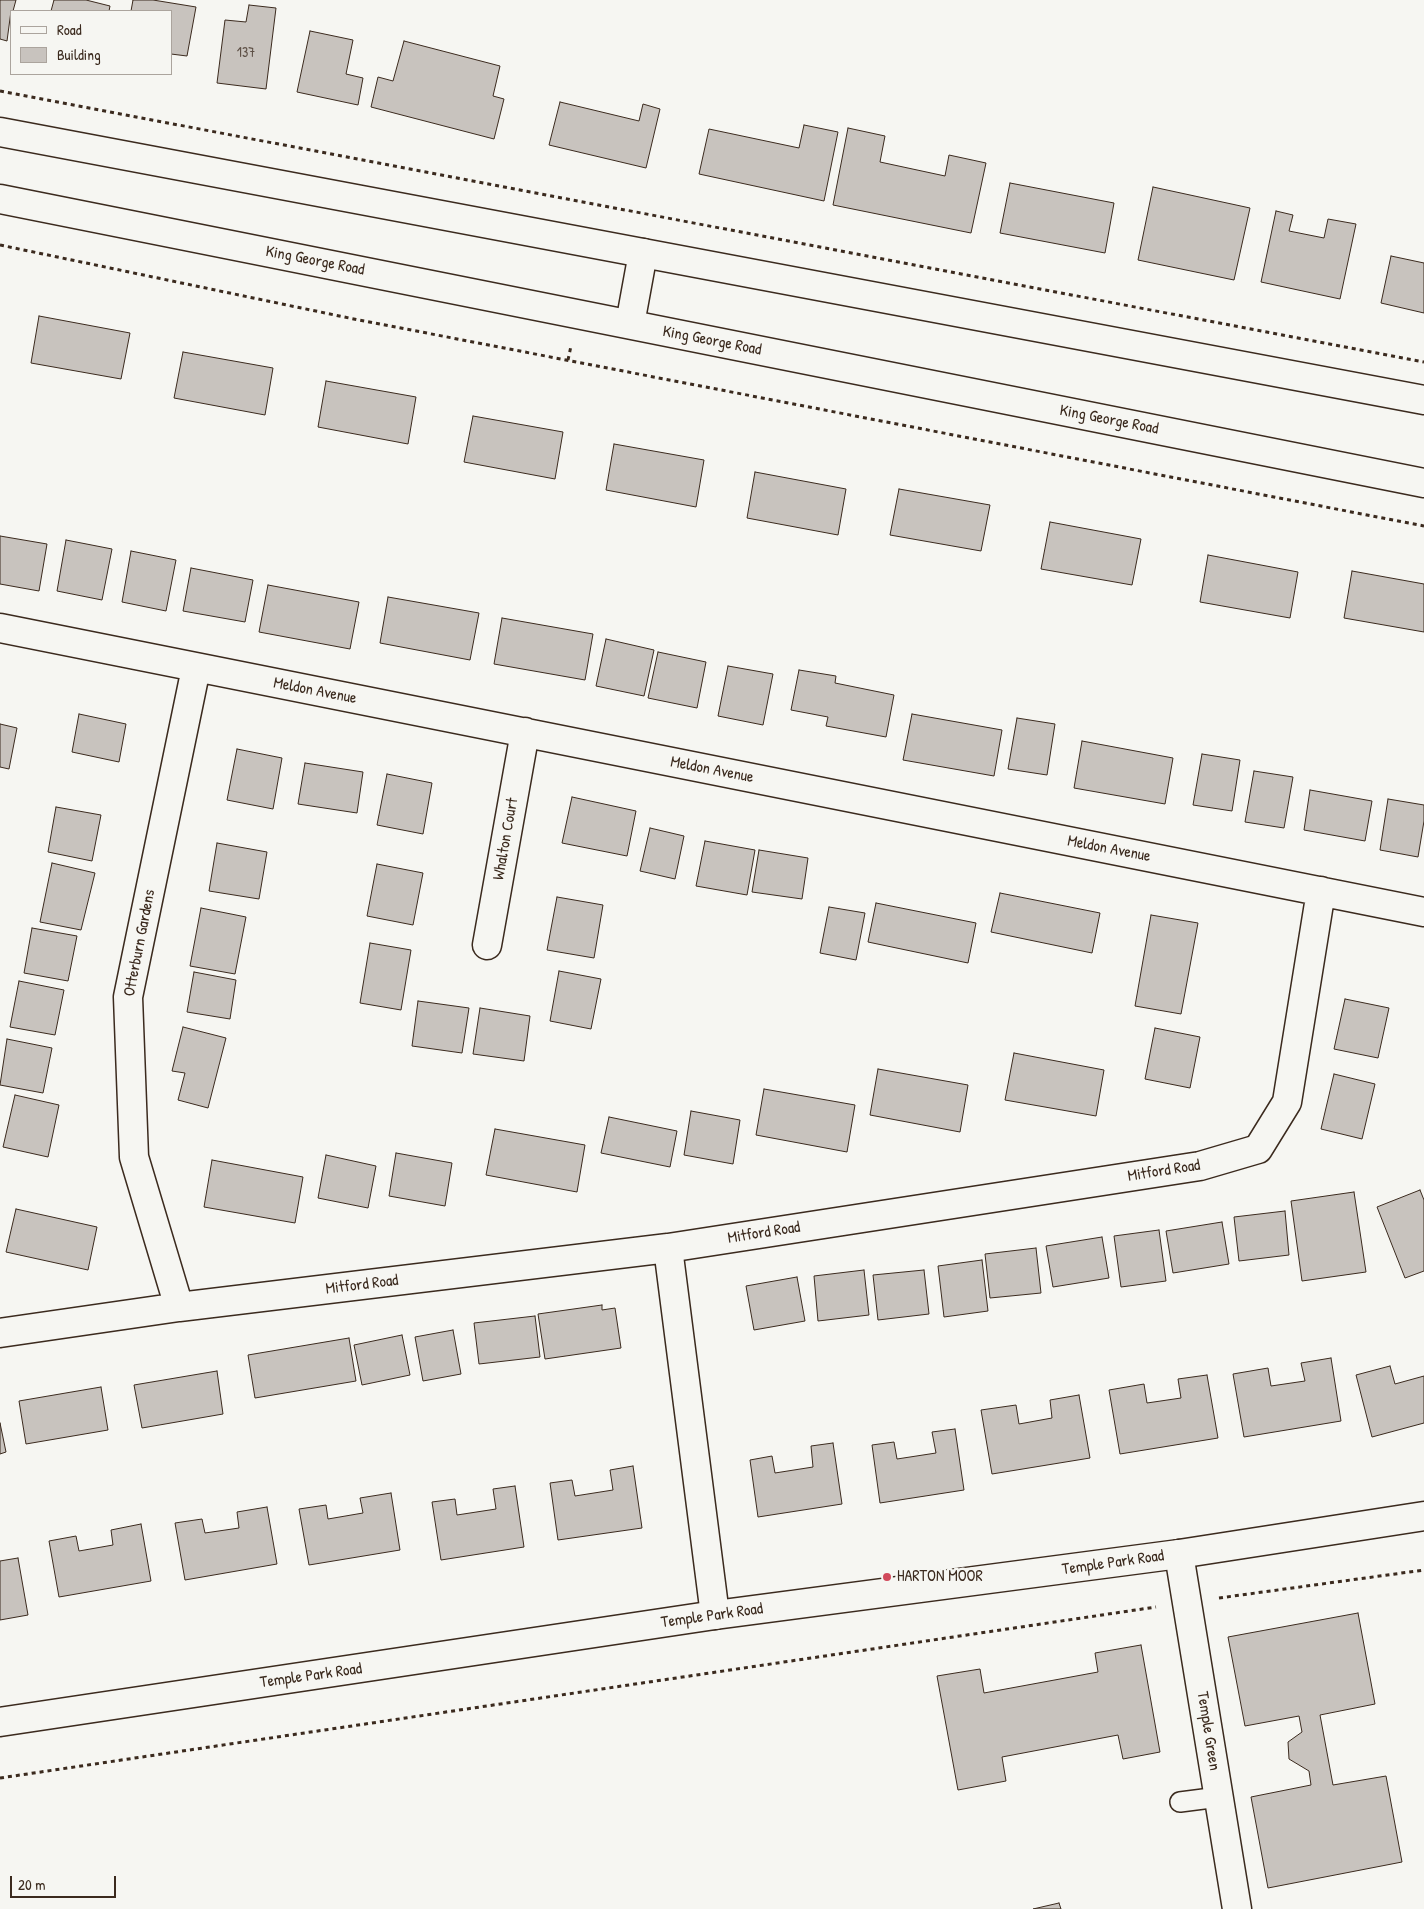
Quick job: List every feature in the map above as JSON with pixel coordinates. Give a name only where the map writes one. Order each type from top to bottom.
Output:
[{"type":"street","points":[[0,132],[1424,400]]},
{"type":"street","name":"King George Road","points":[[0,198],[1424,483]]},
{"type":"street","points":[[630,324],[643,253]]},
{"type":"street","name":"Meldon Avenue","points":[[0,628],[1424,912]]},
{"type":"street","name":"Otterburn Gardens","points":[[179,1307],[134,1157],[128,997],[196,668]]},
{"type":"street","name":"Whalton Court","points":[[487,945],[525,732]]},
{"type":"street","name":"Mitford Road","points":[[0,1333],[179,1307],[668,1248],[1200,1166],[1258,1149],[1287,1102],[1321,891]]},
{"type":"street","points":[[668,1248],[714,1615]]},
{"type":"street","name":"Temple Park Road","points":[[0,1722],[714,1615],[1178,1554],[1424,1516]]},
{"type":"street","name":"Temple Green","points":[[1178,1554],[1237,1909]]},
{"type":"lane","points":[[1180,1802],[1219,1797]]},
{"type":"path","points":[[0,90],[1424,362]]},
{"type":"path","points":[[0,245],[349,318],[1424,526]]},
{"type":"path","points":[[0,1778],[1186,1603],[1424,1570]]},
{"type":"building","points":[[0,0],[16,0],[13,10],[10,10],[7,41],[0,39]]},
{"type":"building","points":[[54,0],[86,0],[110,6],[109,10],[51,10]]},
{"type":"building","points":[[133,0],[153,0],[196,7],[187,56],[172,54],[172,10],[131,10]]},
{"type":"building","points":[[249,5],[276,8],[266,89],[217,83],[225,20],[246,22]]},
{"type":"building","points":[[310,31],[353,40],[346,74],[363,78],[358,105],[297,92]]},
{"type":"building","points":[[404,41],[500,66],[493,96],[504,99],[494,139],[371,107],[378,77],[393,81]]},
{"type":"building","points":[[560,102],[639,121],[643,104],[660,109],[646,168],[549,145]]},
{"type":"building","points":[[804,125],[838,132],[824,201],[699,174],[709,129],[799,148]]},
{"type":"building","points":[[848,128],[885,136],[880,162],[945,176],[949,155],[986,163],[971,233],[833,205]]},
{"type":"building","points":[[1010,183],[1114,203],[1105,253],[1000,233]]},
{"type":"building","points":[[1153,187],[1250,208],[1234,280],[1138,260]]},
{"type":"building","points":[[1276,211],[1293,215],[1289,231],[1324,238],[1328,219],[1356,224],[1340,299],[1261,282]]},
{"type":"building","points":[[1391,256],[1424,263],[1424,313],[1381,303]]},
{"type":"building","points":[[39,316],[130,333],[121,379],[31,363]]},
{"type":"building","points":[[183,352],[273,368],[265,415],[174,398]]},
{"type":"building","points":[[326,381],[416,397],[408,444],[318,427]]},
{"type":"building","points":[[473,416],[563,432],[555,479],[464,462]]},
{"type":"building","points":[[614,444],[704,460],[696,507],[606,490]]},
{"type":"building","points":[[755,472],[846,489],[838,535],[747,518]]},
{"type":"building","points":[[899,489],[990,505],[981,551],[890,535]]},
{"type":"building","points":[[1050,522],[1141,539],[1132,585],[1041,569]]},
{"type":"building","points":[[0,536],[47,544],[39,591],[0,584]]},
{"type":"building","points":[[66,540],[112,549],[102,600],[57,591]]},
{"type":"building","points":[[131,551],[176,560],[166,611],[122,602]]},
{"type":"building","points":[[1208,555],[1298,572],[1290,618],[1200,602]]},
{"type":"building","points":[[191,568],[253,580],[245,622],[183,611]]},
{"type":"building","points":[[1352,571],[1424,584],[1424,632],[1344,618]]},
{"type":"building","points":[[268,585],[359,602],[350,649],[259,632]]},
{"type":"building","points":[[388,597],[479,613],[470,660],[380,643]]},
{"type":"building","points":[[502,618],[593,634],[585,680],[494,664]]},
{"type":"building","points":[[606,639],[654,650],[644,696],[596,686]]},
{"type":"building","points":[[658,652],[706,662],[697,708],[648,698]]},
{"type":"building","points":[[728,666],[773,674],[763,725],[718,716]]},
{"type":"building","points":[[799,670],[836,676],[835,683],[894,695],[886,737],[826,726],[828,717],[791,710]]},
{"type":"building","points":[[79,714],[126,724],[119,762],[72,752]]},
{"type":"building","points":[[912,714],[1002,730],[994,776],[903,760]]},
{"type":"building","points":[[1017,718],[1055,724],[1047,775],[1008,769]]},
{"type":"building","points":[[0,724],[17,728],[9,769],[0,767]]},
{"type":"building","points":[[1082,741],[1173,758],[1165,804],[1074,788]]},
{"type":"building","points":[[237,749],[282,758],[273,809],[227,800]]},
{"type":"building","points":[[1202,754],[1240,760],[1232,811],[1193,805]]},
{"type":"building","points":[[305,763],[363,772],[357,813],[298,804]]},
{"type":"building","points":[[1254,771],[1293,777],[1284,828],[1245,822]]},
{"type":"building","points":[[387,774],[432,783],[423,834],[377,825]]},
{"type":"building","points":[[1310,790],[1372,801],[1365,841],[1304,830]]},
{"type":"building","points":[[572,797],[636,811],[627,856],[562,843]]},
{"type":"building","points":[[1388,799],[1424,805],[1424,821],[1418,857],[1380,850]]},
{"type":"building","points":[[56,807],[101,815],[92,861],[48,852]]},
{"type":"building","points":[[650,828],[684,836],[675,879],[640,871]]},
{"type":"building","points":[[705,841],[755,850],[747,895],[696,886]]},
{"type":"building","points":[[217,843],[267,852],[259,899],[209,891]]},
{"type":"building","points":[[759,850],[808,858],[802,899],[752,892]]},
{"type":"building","points":[[52,863],[95,873],[81,930],[40,922]]},
{"type":"building","points":[[377,864],[423,873],[413,925],[367,916]]},
{"type":"building","points":[[1000,893],[1100,913],[1092,953],[991,932]]},
{"type":"building","points":[[557,897],[603,905],[594,958],[547,950]]},
{"type":"building","points":[[876,903],[976,923],[968,963],[868,942]]},
{"type":"building","points":[[829,907],[865,913],[856,960],[820,953]]},
{"type":"building","points":[[201,908],[246,917],[235,974],[190,966]]},
{"type":"building","points":[[1151,915],[1198,923],[1181,1014],[1135,1006]]},
{"type":"building","points":[[32,928],[77,936],[68,981],[24,973]]},
{"type":"building","points":[[370,943],[411,950],[401,1010],[360,1003]]},
{"type":"building","points":[[559,971],[601,979],[591,1029],[550,1021]]},
{"type":"building","points":[[194,972],[236,980],[230,1019],[187,1012]]},
{"type":"building","points":[[19,981],[64,990],[55,1035],[10,1027]]},
{"type":"building","points":[[1345,999],[1389,1008],[1378,1058],[1334,1049]]},
{"type":"building","points":[[418,1001],[469,1008],[462,1053],[412,1046]]},
{"type":"building","points":[[480,1008],[530,1016],[524,1061],[473,1054]]},
{"type":"building","points":[[183,1027],[226,1038],[208,1108],[178,1100],[185,1073],[172,1071]]},
{"type":"building","points":[[1155,1028],[1200,1037],[1190,1088],[1145,1079]]},
{"type":"building","points":[[7,1039],[52,1048],[43,1093],[0,1085]]},
{"type":"building","points":[[1014,1053],[1104,1070],[1096,1116],[1005,1100]]},
{"type":"building","points":[[878,1069],[968,1085],[960,1132],[870,1115]]},
{"type":"building","points":[[1334,1074],[1375,1084],[1362,1139],[1321,1129]]},
{"type":"building","points":[[764,1089],[855,1105],[847,1152],[756,1135]]},
{"type":"building","points":[[15,1095],[59,1105],[48,1157],[3,1147]]},
{"type":"building","points":[[691,1111],[740,1120],[733,1164],[684,1155]]},
{"type":"building","points":[[609,1117],[677,1131],[670,1167],[601,1153]]},
{"type":"building","points":[[495,1129],[585,1145],[577,1192],[486,1175]]},
{"type":"building","points":[[396,1153],[452,1163],[445,1206],[389,1196]]},
{"type":"building","points":[[326,1155],[376,1166],[368,1208],[318,1198]]},
{"type":"building","points":[[212,1160],[303,1177],[295,1223],[204,1207]]},
{"type":"building","points":[[1420,1190],[1424,1200],[1424,1271],[1405,1278],[1377,1207]]},
{"type":"building","points":[[1354,1192],[1366,1272],[1302,1281],[1291,1201]]},
{"type":"building","points":[[16,1209],[97,1227],[88,1270],[6,1252]]},
{"type":"building","points":[[1285,1211],[1289,1255],[1239,1261],[1234,1217]]},
{"type":"building","points":[[1222,1222],[1229,1264],[1173,1273],[1166,1231]]},
{"type":"building","points":[[1159,1230],[1166,1281],[1121,1287],[1114,1236]]},
{"type":"building","points":[[1102,1237],[1109,1278],[1053,1287],[1046,1246]]},
{"type":"building","points":[[1036,1248],[1041,1293],[990,1298],[985,1254]]},
{"type":"building","points":[[982,1260],[988,1311],[944,1317],[938,1266]]},
{"type":"building","points":[[864,1270],[869,1315],[818,1321],[814,1276]]},
{"type":"building","points":[[924,1270],[929,1314],[878,1320],[873,1275]]},
{"type":"building","points":[[797,1277],[805,1321],[754,1330],[746,1286]]},
{"type":"building","points":[[602,1305],[602,1310],[615,1308],[621,1348],[545,1359],[538,1314]]},
{"type":"building","points":[[535,1316],[540,1357],[479,1364],[474,1323]]},
{"type":"building","points":[[453,1330],[461,1374],[423,1381],[415,1337]]},
{"type":"building","points":[[402,1335],[410,1375],[362,1385],[354,1345]]},
{"type":"building","points":[[349,1338],[356,1381],[255,1398],[248,1355]]},
{"type":"building","points":[[1331,1358],[1341,1421],[1244,1437],[1233,1374],[1268,1368],[1271,1386],[1305,1381],[1301,1363]]},
{"type":"building","points":[[1390,1366],[1395,1384],[1424,1376],[1424,1423],[1372,1437],[1356,1375]]},
{"type":"building","points":[[217,1371],[223,1414],[142,1428],[134,1385]]},
{"type":"building","points":[[1207,1375],[1218,1438],[1120,1454],[1109,1390],[1144,1384],[1147,1403],[1181,1398],[1178,1379]]},
{"type":"building","points":[[101,1387],[108,1430],[26,1444],[19,1401]]},
{"type":"building","points":[[1079,1395],[1090,1458],[992,1474],[981,1410],[1016,1405],[1019,1424],[1052,1418],[1050,1400]]},
{"type":"building","points":[[0,1423],[6,1452],[0,1454]]},
{"type":"building","points":[[955,1429],[964,1490],[880,1503],[872,1445],[894,1442],[897,1459],[936,1453],[932,1432]]},
{"type":"building","points":[[833,1443],[842,1504],[758,1517],[750,1460],[772,1456],[775,1473],[813,1467],[811,1446]]},
{"type":"building","points":[[633,1466],[642,1528],[558,1540],[550,1483],[572,1480],[575,1496],[613,1490],[610,1470]]},
{"type":"building","points":[[515,1486],[524,1547],[441,1560],[432,1502],[455,1499],[457,1515],[496,1509],[493,1489]]},
{"type":"building","points":[[391,1493],[400,1550],[309,1565],[299,1509],[326,1505],[328,1519],[363,1513],[360,1498]]},
{"type":"building","points":[[267,1507],[277,1564],[185,1580],[175,1523],[202,1519],[205,1533],[239,1528],[237,1512]]},
{"type":"building","points":[[141,1524],[151,1581],[59,1597],[49,1541],[76,1536],[79,1551],[113,1545],[111,1530]]},
{"type":"building","points":[[18,1558],[28,1615],[0,1620],[0,1561]]},
{"type":"building","points":[[1358,1613],[1375,1704],[1320,1715],[1333,1785],[1386,1776],[1402,1862],[1268,1888],[1251,1797],[1311,1785],[1309,1771],[1289,1759],[1288,1742],[1302,1732],[1299,1716],[1245,1726],[1228,1637]]},
{"type":"building","points":[[1141,1645],[1160,1752],[1123,1759],[1118,1735],[1002,1757],[1006,1781],[958,1790],[937,1676],[980,1669],[984,1693],[1098,1672],[1095,1653]]},
{"type":"building","points":[[1059,1903],[1061,1909],[1033,1909]]},
{"type":"place","name":"HARTON MOOR","points":[[887,1577]]}]
